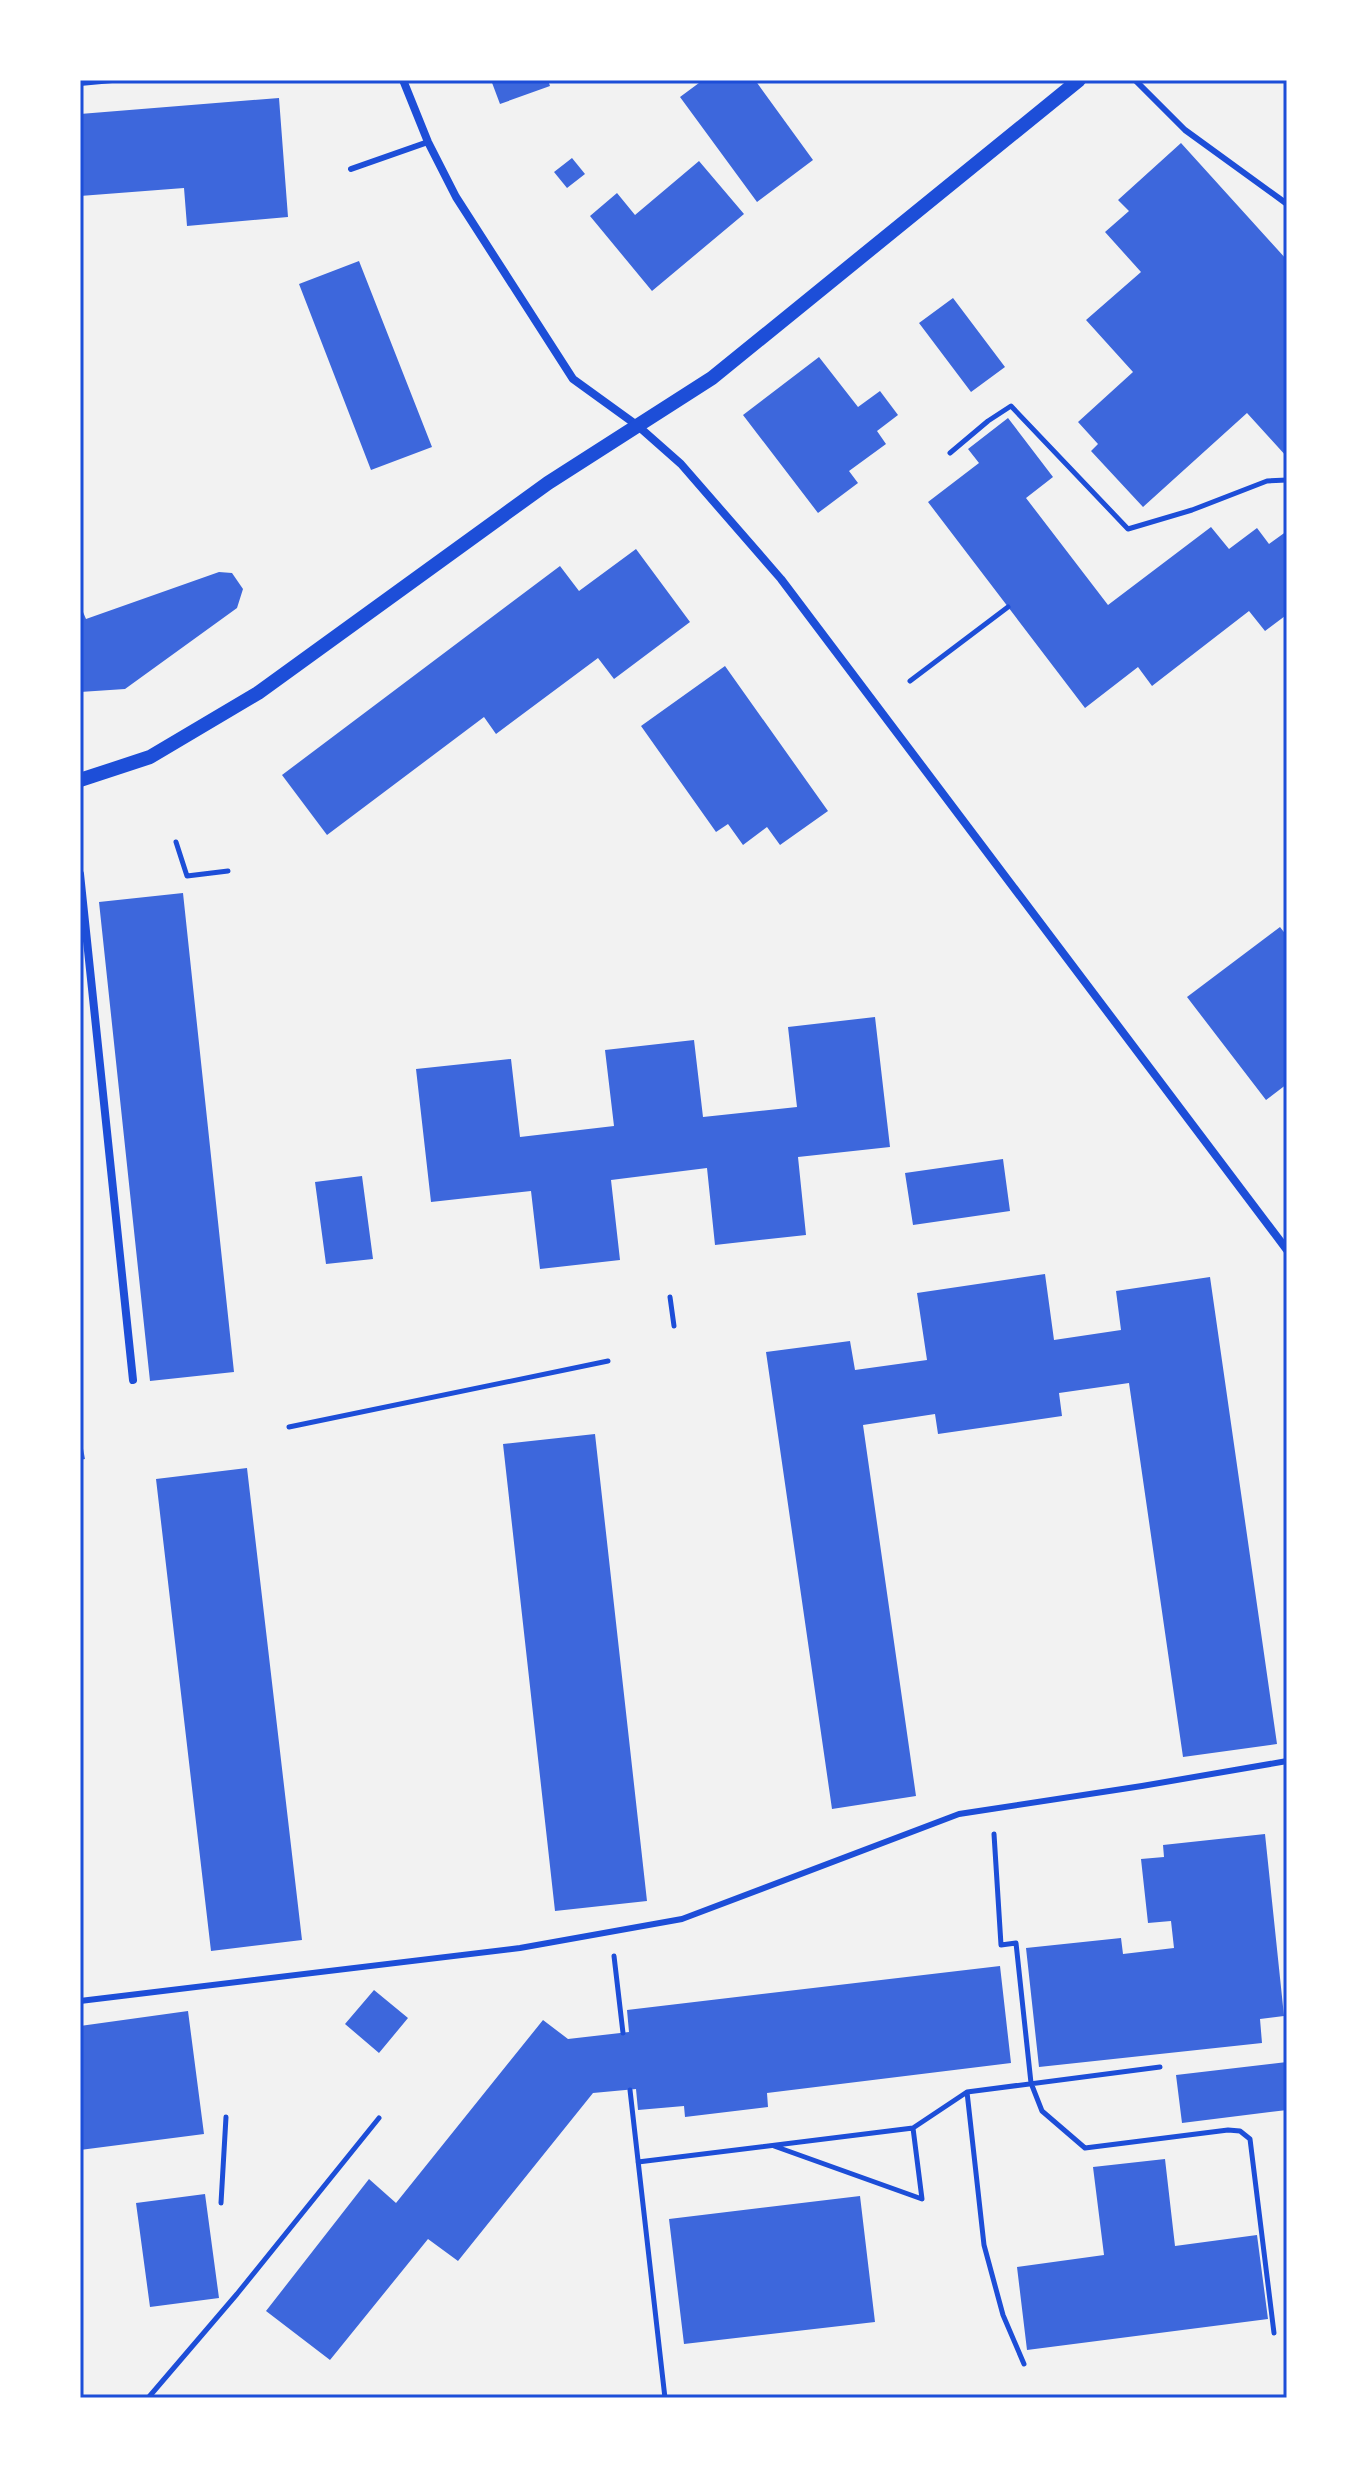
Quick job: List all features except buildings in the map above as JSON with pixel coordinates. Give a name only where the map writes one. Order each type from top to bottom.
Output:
[{"type":"street","points":[[403,80],[428,142],[456,197],[573,379],[638,426],[681,464],[781,579],[1287,1250]]},
{"type":"street","points":[[80,780],[150,757],[258,693],[548,483],[712,378],[1079,80]]},
{"type":"street","points":[[80,874],[133,1380]]},
{"type":"lane","points":[[80,83],[112,80]]},
{"type":"lane","points":[[1135,80],[1185,130],[1287,204]]},
{"type":"lane","points":[[351,169],[428,142]]},
{"type":"lane","points":[[80,2001],[520,1948],[682,1919],[959,1814],[1287,1761]]},
{"type":"path","points":[[950,453],[1011,406],[1128,529],[1192,510],[1267,481],[1287,480]]},
{"type":"path","points":[[910,681],[1008,607]]},
{"type":"path","points":[[176,842],[187,876],[228,871]]},
{"type":"path","points":[[670,1297],[674,1326]]},
{"type":"path","points":[[289,1427],[608,1361]]},
{"type":"path","points":[[993,1809],[1001,1945],[1016,1943],[1031,2083],[1042,2111],[1085,2148],[1228,2130],[1240,2131],[1250,2139],[1274,2333]]},
{"type":"path","points":[[612,1931],[623,2033]]},
{"type":"path","points":[[638,2162],[913,2128],[967,2092],[1160,2067]]},
{"type":"path","points":[[630,2090],[665,2398]]},
{"type":"path","points":[[967,2092],[984,2245],[1003,2315],[1024,2364]]},
{"type":"path","points":[[221,2203],[226,2117]]},
{"type":"path","points":[[148,2398],[243,2287],[379,2118]]},
{"type":"path","points":[[774,2146],[922,2199],[913,2128]]}]
